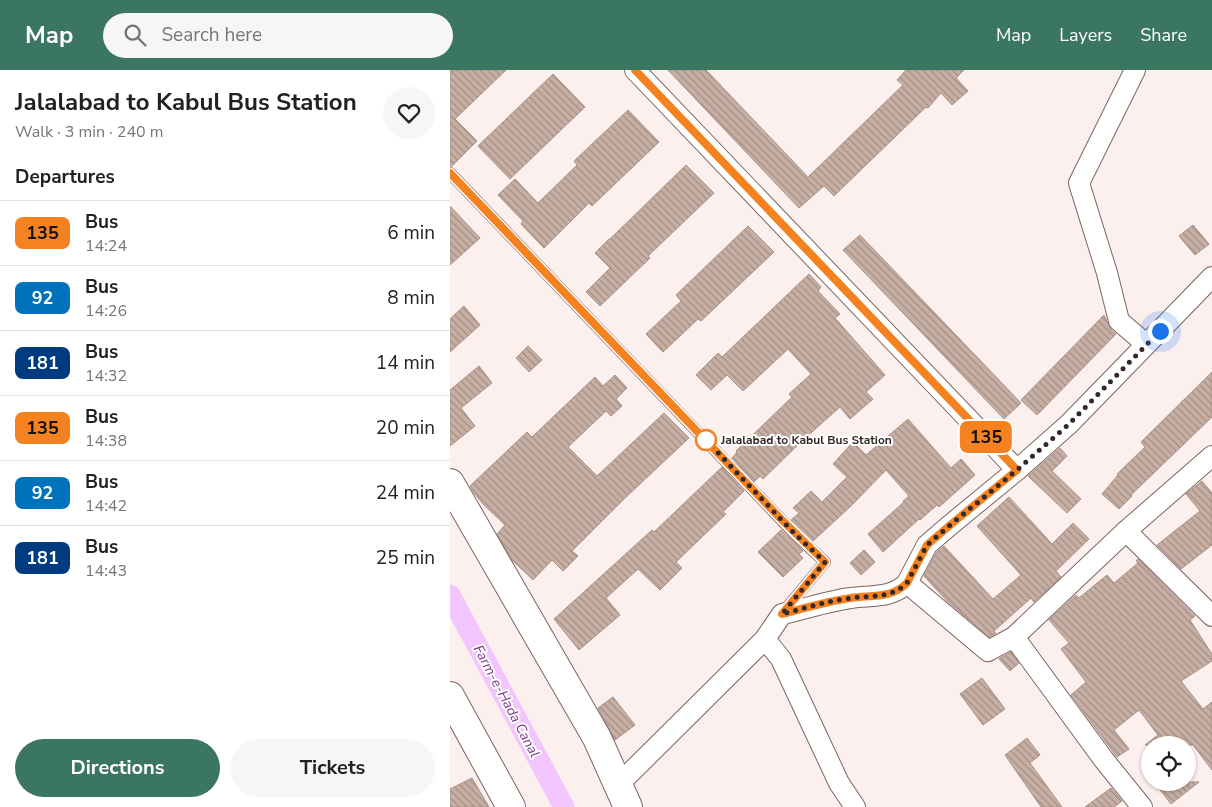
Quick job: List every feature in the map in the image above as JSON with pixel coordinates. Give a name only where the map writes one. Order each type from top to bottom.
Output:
[{"type":"street","points":[[635,70],[1017,470]]},
{"type":"street","points":[[1135,70],[1080,183],[1107,273],[1119,321],[1146,344]]},
{"type":"street","points":[[450,483],[597,738],[623,796],[765,639],[782,614],[851,598],[885,596],[904,586],[927,545],[1069,424],[1212,277]]},
{"type":"street","points":[[907,583],[988,651],[1014,637],[1126,531],[1212,456]]},
{"type":"street","points":[[1126,531],[1212,616]]},
{"type":"street","points":[[1014,637],[1104,760],[1142,807]]},
{"type":"street","points":[[765,639],[782,659],[839,783],[855,807]]},
{"type":"street","points":[[450,696],[511,807]]},
{"type":"lane","points":[[450,173],[781,519],[825,562],[782,614]]},
{"type":"building","points":[[450,70],[506,70],[455,119],[477,141],[452,166],[450,166]]},
{"type":"building","points":[[668,70],[706,70],[808,177],[903,85],[897,80],[906,70],[964,70],[956,78],[968,91],[952,105],[941,93],[928,108],[926,107],[834,196],[824,186],[799,208]]},
{"type":"building","points":[[553,74],[585,107],[510,179],[478,146]]},
{"type":"building","points":[[628,110],[659,142],[592,206],[589,203],[544,248],[521,224],[523,221],[498,195],[515,179],[538,203],[577,165],[574,161]]},
{"type":"building","points":[[686,165],[714,193],[648,256],[650,258],[600,306],[586,292],[610,268],[595,253]]},
{"type":"building","points":[[450,206],[480,238],[450,265]]},
{"type":"building","points":[[1193,225],[1209,244],[1195,255],[1179,236]]},
{"type":"building","points":[[748,226],[774,252],[701,321],[698,319],[663,352],[646,334],[681,301],[676,295]]},
{"type":"building","points":[[860,235],[1021,403],[1004,419],[843,250]]},
{"type":"building","points":[[809,274],[821,287],[818,291],[840,314],[835,318],[885,375],[866,392],[873,399],[850,419],[840,407],[763,479],[760,476],[754,482],[732,458],[736,451],[792,397],[789,394],[811,374],[788,349],[743,391],[727,375],[711,390],[696,375],[718,353],[722,357]]},
{"type":"building","points":[[464,306],[480,325],[450,352],[450,319]]},
{"type":"building","points":[[1104,315],[1111,330],[1116,334],[1037,415],[1021,400]]},
{"type":"building","points":[[528,346],[542,360],[529,372],[516,358]]},
{"type":"building","points":[[479,366],[492,383],[461,408],[475,426],[450,446],[450,390]]},
{"type":"building","points":[[1212,372],[1212,417],[1131,495],[1119,509],[1102,494],[1117,474],[1145,447],[1141,442]]},
{"type":"building","points":[[615,375],[627,388],[616,399],[622,406],[611,416],[606,411],[568,447],[597,476],[664,413],[689,438],[572,551],[578,556],[563,571],[552,560],[533,580],[512,560],[497,534],[505,525],[483,504],[470,486],[527,432],[532,437],[595,377],[603,386]]},
{"type":"building","points":[[908,419],[951,468],[961,459],[975,475],[939,507],[937,505],[919,519],[883,552],[868,534],[909,496],[886,470],[813,541],[791,520],[799,513],[793,508],[811,491],[822,502],[847,477],[833,464],[853,442],[866,455]]},
{"type":"building","points":[[1060,448],[1067,456],[1052,471],[1081,499],[1067,513],[1028,476]]},
{"type":"building","points":[[722,467],[744,491],[723,512],[726,514],[676,562],[682,568],[660,590],[638,569],[606,598],[620,615],[579,650],[554,619],[652,530],[654,532]]},
{"type":"building","points":[[1202,481],[1212,493],[1212,545],[1181,569],[1157,545],[1200,511],[1186,494]]},
{"type":"building","points":[[1009,497],[1052,544],[1073,523],[1089,539],[1056,571],[1061,577],[1034,602],[1031,598],[994,631],[996,633],[989,637],[946,600],[924,576],[936,553],[944,546],[993,599],[1021,575],[977,526]]},
{"type":"building","points":[[781,530],[803,551],[799,554],[803,558],[783,577],[758,552]]},
{"type":"building","points":[[864,550],[875,562],[861,575],[850,563]]},
{"type":"building","points":[[1138,559],[1195,616],[1190,620],[1212,654],[1212,661],[1181,681],[1203,709],[1212,702],[1212,770],[1196,749],[1196,736],[1157,736],[1158,735],[1139,710],[1114,730],[1129,749],[1117,757],[1071,695],[1086,682],[1061,649],[1069,643],[1049,620],[1076,595],[1079,598],[1107,575],[1114,583],[1138,563],[1136,561]]},
{"type":"building","points":[[1011,652],[1019,663],[1010,671],[999,659]]},
{"type":"building","points":[[982,678],[1005,709],[983,725],[960,694]]},
{"type":"building","points":[[613,697],[635,725],[615,740],[598,708]]},
{"type":"building","points":[[1027,738],[1040,755],[1030,763],[1062,807],[1041,807],[1005,755]]},
{"type":"building","points":[[472,778],[489,807],[450,807],[450,789]]},
{"type":"building","points":[[1111,788],[1122,801],[1114,807],[1085,807]]},
{"type":"building","points":[[1161,791],[1188,791],[1171,804]]},
{"type":"waterway","name":"Farm-e-Hada Canal","points":[[450,595],[564,807]]},
{"type":"bus line","name":"135","points":[[450,173],[795,534],[825,562],[782,614],[851,598],[885,596],[904,586],[927,545],[1017,470],[635,70]]},
{"type":"place","name":"Jalalabad to Kabul Bus Station","points":[[706,440]]},
{"type":"route","points":[[706,440],[795,534],[825,562],[782,614],[851,598],[885,596],[907,583],[927,545],[1069,424],[1160,331]]}]
